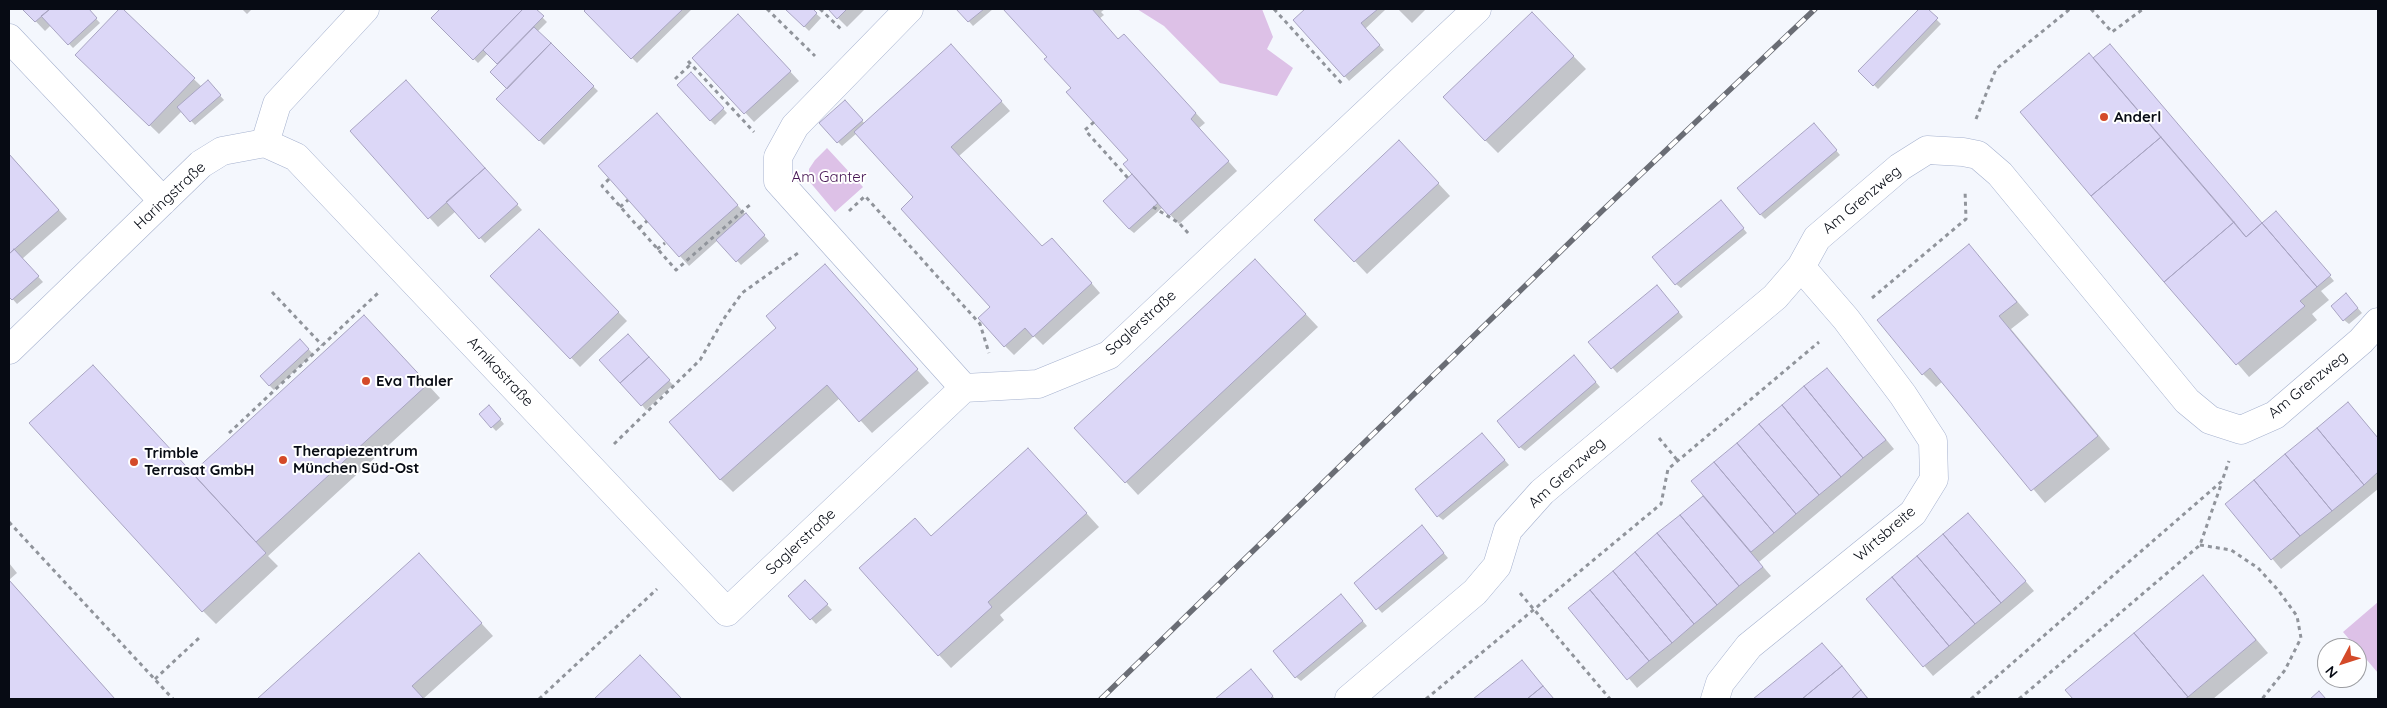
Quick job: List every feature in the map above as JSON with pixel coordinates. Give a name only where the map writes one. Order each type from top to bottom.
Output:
[{"type":"street","points":[[266,143],[277,104],[365,9]]},
{"type":"street","points":[[909,9],[795,126],[778,169],[964,388]]},
{"type":"street","name":"Saglerstraße","points":[[727,612],[964,388],[1038,384],[1109,355],[1478,9]]},
{"type":"street","points":[[9,38],[163,201]]},
{"type":"street","name":"Haringstraße","points":[[9,350],[202,164],[222,151],[266,143]]},
{"type":"street","name":"Arnikastraße","points":[[266,143],[296,157],[727,612]]},
{"type":"street","name":"Am Grenzweg","points":[[1348,699],[1475,592],[1497,566],[1508,530],[1542,492],[1775,297],[1802,267],[1817,238],[1900,167],[1927,150],[1963,152],[1978,156],[2000,174],[2187,401],[2210,420],[2240,430],[2275,415],[2362,341],[2378,322]]},
{"type":"street","name":"Wirtsbreite","points":[[1715,699],[1720,683],[1749,646],[1913,513],[1934,479],[1933,441],[1903,395],[1846,319],[1802,267]]},
{"type":"path","points":[[767,9],[839,79]]},
{"type":"path","points":[[1274,9],[1368,111]]},
{"type":"path","points":[[1963,152],[1996,70],[2070,9]]},
{"type":"path","points":[[2091,9],[2112,32],[2143,9]]},
{"type":"path","points":[[609,179],[602,186],[676,270],[778,169],[729,102],[688,61]]},
{"type":"path","points":[[675,79],[691,64]]},
{"type":"path","points":[[1094,122],[1086,130],[1128,178]]},
{"type":"path","points":[[865,196],[980,324],[992,363],[964,388]]},
{"type":"path","points":[[620,207],[628,200]]},
{"type":"path","points":[[1153,208],[1179,223]]},
{"type":"path","points":[[1426,699],[1662,504],[1668,469],[1966,219]]},
{"type":"path","points":[[639,228],[647,221]]},
{"type":"path","points":[[658,249],[665,242]]},
{"type":"path","points":[[620,438],[700,360],[724,317],[742,293],[801,250]]},
{"type":"path","points":[[229,433],[403,269]]},
{"type":"path","points":[[272,292],[322,345]]},
{"type":"path","points":[[2019,699],[2200,545],[2240,430]]},
{"type":"path","points":[[1971,699],[2222,481]]},
{"type":"path","points":[[9,522],[172,699]]},
{"type":"path","points":[[2200,545],[2231,550],[2258,568],[2298,616],[2301,638],[2285,670],[2262,699]]},
{"type":"path","points":[[539,699],[683,565]]},
{"type":"path","points":[[1497,566],[1610,699]]},
{"type":"path","points":[[155,679],[199,638]]},
{"type":"green space","points":[[1137,9],[1262,9],[1273,37],[1267,49],[1293,68],[1277,96],[1220,83],[1164,26]]},
{"type":"green space","name":"Am Ganter","points":[[827,148],[863,187],[835,212],[809,181],[809,169]]},
{"type":"green space","points":[[2378,602],[2378,673],[2367,660],[2367,638],[2348,638],[2343,632]]},
{"type":"building","points":[[22,9],[50,9],[35,22]]},
{"type":"building","points":[[50,9],[89,9],[97,18],[68,45],[41,16]]},
{"type":"building","points":[[119,9],[123,9],[195,78],[149,126],[75,55]]},
{"type":"building","points":[[440,9],[523,9],[473,60],[431,18]]},
{"type":"building","points":[[523,9],[536,9],[544,16],[497,64],[483,50]]},
{"type":"building","points":[[586,9],[683,9],[631,59],[584,11]]},
{"type":"building","points":[[785,9],[813,9],[817,13],[804,27]]},
{"type":"building","points":[[828,9],[847,9],[837,19]]},
{"type":"building","points":[[956,9],[984,9],[968,22]]},
{"type":"building","points":[[1003,9],[1092,9],[1118,39],[1124,34],[1196,113],[1191,119],[1229,161],[1169,216],[1123,164],[1128,160],[1066,92],[1071,88],[1044,59],[1047,57]]},
{"type":"building","points":[[1305,9],[1378,9],[1361,23],[1380,45],[1344,77],[1293,20]]},
{"type":"building","points":[[1919,9],[1928,9],[1938,18],[1873,86],[1858,71]]},
{"type":"building","points":[[1532,12],[1574,56],[1485,141],[1443,97]]},
{"type":"building","points":[[738,14],[791,71],[744,114],[692,58]]},
{"type":"building","points":[[534,27],[551,43],[507,89],[490,72]]},
{"type":"building","points":[[551,43],[594,86],[539,141],[496,99]]},
{"type":"building","points":[[951,44],[1002,101],[951,147],[1042,246],[1052,238],[1092,283],[1033,337],[1025,328],[1004,347],[978,318],[990,307],[901,209],[913,197],[854,132]]},
{"type":"building","points":[[2110,44],[2262,223],[2246,237],[2093,58]]},
{"type":"building","points":[[2089,53],[2161,137],[2091,196],[2020,112]]},
{"type":"building","points":[[691,72],[724,108],[710,121],[677,85]]},
{"type":"building","points":[[208,80],[221,95],[190,122],[177,107]]},
{"type":"building","points":[[406,80],[485,168],[428,219],[350,131]]},
{"type":"building","points":[[845,100],[863,120],[837,143],[819,123]]},
{"type":"building","points":[[657,113],[738,205],[679,257],[598,166]]},
{"type":"building","points":[[1814,123],[1837,150],[1760,215],[1737,188]]},
{"type":"building","points":[[2161,137],[2234,222],[2164,282],[2091,196]]},
{"type":"building","points":[[1399,140],[1439,183],[1354,262],[1314,220]]},
{"type":"building","points":[[9,154],[59,210],[9,254]]},
{"type":"building","points":[[485,168],[518,204],[479,239],[446,202]]},
{"type":"building","points":[[1132,174],[1158,203],[1129,229],[1103,201]]},
{"type":"building","points":[[1721,200],[1744,228],[1675,285],[1652,257]]},
{"type":"building","points":[[2276,211],[2331,275],[2317,287],[2262,223]]},
{"type":"building","points":[[746,213],[765,235],[736,262],[716,240]]},
{"type":"building","points":[[2234,222],[2246,237],[2262,223],[2317,287],[2300,301],[2305,306],[2236,365],[2164,282]]},
{"type":"building","points":[[539,229],[619,312],[570,359],[490,276]]},
{"type":"building","points":[[1969,244],[2017,302],[1999,316],[2098,436],[2031,491],[1930,368],[1922,375],[1877,320]]},
{"type":"building","points":[[14,249],[39,276],[12,300],[9,297],[9,254]]},
{"type":"building","points":[[1255,259],[1306,314],[1125,483],[1074,428]]},
{"type":"building","points":[[825,264],[918,369],[859,422],[827,385],[720,480],[669,422],[776,328],[766,316]]},
{"type":"building","points":[[1657,285],[1679,312],[1611,369],[1588,342]]},
{"type":"building","points":[[2346,293],[2358,308],[2343,321],[2331,306]]},
{"type":"building","points":[[364,315],[428,384],[256,542],[192,473]]},
{"type":"building","points":[[628,334],[649,357],[620,383],[599,360]]},
{"type":"building","points":[[300,339],[309,349],[269,386],[260,376]]},
{"type":"building","points":[[1574,355],[1596,382],[1519,448],[1497,421]]},
{"type":"building","points":[[649,357],[670,380],[641,406],[620,383]]},
{"type":"building","points":[[93,365],[266,553],[202,612],[29,423]]},
{"type":"building","points":[[1827,368],[1886,440],[1863,458],[1804,386]]},
{"type":"building","points":[[1804,386],[1863,458],[1841,477],[1782,405]]},
{"type":"building","points":[[2348,402],[2378,438],[2378,472],[2364,485],[2317,428]]},
{"type":"building","points":[[489,405],[501,419],[491,428],[479,414]]},
{"type":"building","points":[[1782,405],[1841,477],[1819,495],[1759,424]]},
{"type":"building","points":[[1759,424],[1819,495],[1796,514],[1737,443]]},
{"type":"building","points":[[2317,428],[2364,485],[2332,511],[2285,454]]},
{"type":"building","points":[[1482,433],[1505,460],[1437,517],[1415,489]]},
{"type":"building","points":[[1737,443],[1796,514],[1774,533],[1714,462]]},
{"type":"building","points":[[1028,448],[1087,513],[988,602],[992,607],[938,656],[859,568],[915,518],[931,536]]},
{"type":"building","points":[[2285,454],[2332,511],[2300,536],[2254,480]]},
{"type":"building","points":[[1714,462],[1774,533],[1751,552],[1691,481]]},
{"type":"building","points":[[2254,480],[2300,536],[2271,560],[2225,504]]},
{"type":"building","points":[[1703,496],[1763,567],[1739,586],[1680,515]]},
{"type":"building","points":[[1968,513],[2026,581],[2001,603],[1943,534]]},
{"type":"building","points":[[1680,515],[1739,586],[1717,605],[1657,533]]},
{"type":"building","points":[[1422,525],[1444,553],[1376,610],[1354,583]]},
{"type":"building","points":[[1657,533],[1717,605],[1694,624],[1635,552]]},
{"type":"building","points":[[1943,534],[2001,603],[1975,624],[1917,556]]},
{"type":"building","points":[[1635,552],[1694,624],[1672,643],[1613,571]]},
{"type":"building","points":[[419,553],[482,623],[412,686],[424,699],[257,699]]},
{"type":"building","points":[[1917,556],[1975,624],[1949,646],[1892,577]]},
{"type":"building","points":[[1613,571],[1672,643],[1649,661],[1590,590]]},
{"type":"building","points":[[2203,575],[2256,640],[2188,697],[2134,633]]},
{"type":"building","points":[[1892,577],[1949,646],[1923,667],[1866,599]]},
{"type":"building","points":[[9,580],[115,699],[9,699]]},
{"type":"building","points":[[805,580],[828,604],[810,620],[788,596]]},
{"type":"building","points":[[1590,590],[1649,661],[1627,680],[1568,608]]},
{"type":"building","points":[[1341,594],[1363,621],[1295,678],[1273,651]]},
{"type":"building","points":[[2134,633],[2188,697],[2185,699],[2073,699],[2065,690]]},
{"type":"building","points":[[1822,643],[1842,666],[1802,699],[1753,699]]},
{"type":"building","points":[[640,655],[682,699],[594,699]]},
{"type":"building","points":[[1522,660],[1543,686],[1527,699],[1473,699]]},
{"type":"building","points":[[1842,666],[1861,690],[1851,699],[1802,699]]},
{"type":"building","points":[[1251,669],[1273,696],[1270,699],[1215,699]]},
{"type":"building","points":[[1543,686],[1554,699],[1527,699]]},
{"type":"building","points":[[1861,690],[1868,699],[1851,699]]},
{"type":"building","points":[[2319,691],[2326,699],[2310,699]]},
{"type":"railway","points":[[1101,699],[1602,211],[1815,9]]},
{"type":"place","name":"Anderl","points":[[2104,117]]},
{"type":"place","name":"Eva Thaler","points":[[366,381]]},
{"type":"place","name":"Therapiezentrum München Süd-Ost","points":[[283,460]]},
{"type":"place","name":"Trimble Terrasat GmbH","points":[[134,462]]}]
